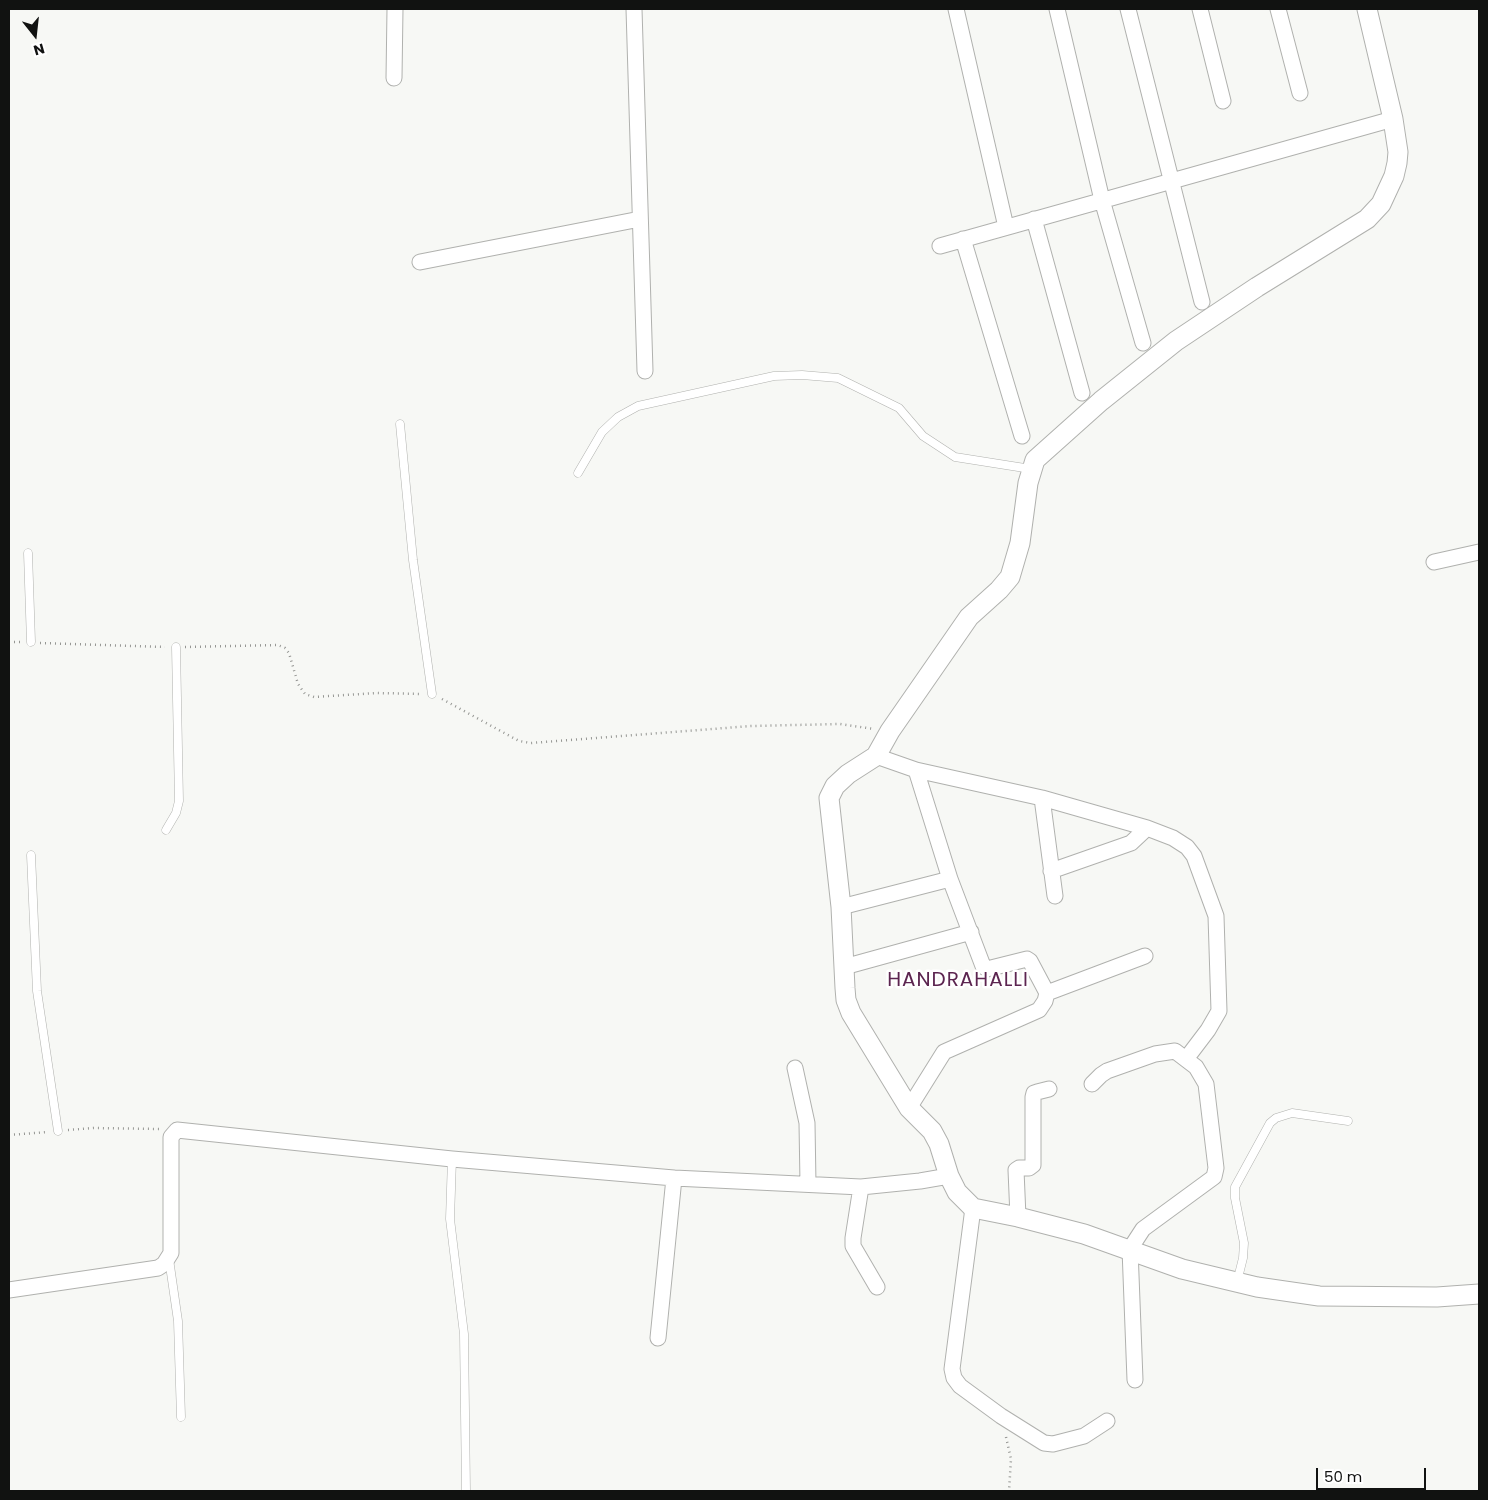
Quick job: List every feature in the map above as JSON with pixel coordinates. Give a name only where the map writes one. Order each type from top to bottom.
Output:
[{"type":"street","points":[[394,78],[395,9]]},
{"type":"street","points":[[634,9],[645,371]]},
{"type":"street","points":[[956,9],[1006,227]]},
{"type":"street","points":[[1057,9],[1102,200],[1143,343]]},
{"type":"street","points":[[1128,9],[1202,302]]},
{"type":"street","points":[[1200,9],[1223,101]]},
{"type":"street","points":[[1278,9],[1300,93]]},
{"type":"street","points":[[1367,9],[1393,119],[1398,152],[1394,176],[1381,204],[1367,219],[1176,341],[1101,401],[1041,453],[1031,469],[1020,543],[1010,577],[970,617],[890,731],[876,756],[848,774],[835,786],[829,798],[841,908],[846,994],[851,1013],[909,1108],[932,1131],[939,1144],[949,1176],[957,1192],[973,1208],[1084,1234],[1182,1269],[1257,1287],[1319,1296],[1479,1294]]},
{"type":"street","points":[[940,246],[1393,119]]},
{"type":"street","points":[[420,262],[640,219]]},
{"type":"street","points":[[1034,219],[1082,394]]},
{"type":"street","points":[[963,239],[1022,436]]},
{"type":"street","points":[[1434,562],[1479,552]]},
{"type":"street","points":[[876,756],[916,770],[1042,798],[1147,828],[1173,838],[1187,847],[1194,856],[1216,916],[1219,1011],[1208,1030],[1186,1059]]},
{"type":"street","points":[[909,1108],[944,1052],[1039,1010],[1045,1001],[1047,993],[1030,961],[1026,959],[985,968],[950,879],[916,770]]},
{"type":"street","points":[[1042,798],[1055,896]]},
{"type":"street","points":[[1051,871],[1131,843],[1147,828]]},
{"type":"street","points":[[841,908],[950,879]]},
{"type":"street","points":[[844,967],[971,932]]},
{"type":"street","points":[[1047,993],[1145,956]]},
{"type":"street","points":[[1092,1084],[1107,1071],[1155,1054],[1175,1051],[1196,1067],[1206,1084],[1216,1168],[1214,1177],[1143,1228],[1130,1249],[1135,1380]]},
{"type":"street","points":[[795,1068],[807,1123],[808,1184]]},
{"type":"street","points":[[1018,1217],[1016,1170],[1019,1168],[1029,1168],[1033,1165],[1033,1097],[1034,1093],[1049,1089]]},
{"type":"street","points":[[9,1290],[158,1268],[164,1264],[171,1253],[171,1137],[177,1130],[452,1159],[674,1178],[861,1187],[949,1176]]},
{"type":"street","points":[[658,1338],[674,1178]]},
{"type":"street","points":[[861,1187],[853,1246],[877,1288]]},
{"type":"street","points":[[973,1208],[952,1369],[954,1378],[960,1386],[1001,1416],[1044,1443],[1050,1444],[1084,1436],[1107,1422]]},
{"type":"lane","points":[[578,473],[602,432],[618,417],[638,406],[774,376],[802,375],[838,378],[899,408],[923,436],[955,457],[1031,469]]},
{"type":"lane","points":[[400,424],[413,560],[432,694]]},
{"type":"lane","points":[[28,553],[30,642]]},
{"type":"lane","points":[[166,830],[176,813],[179,801],[176,647]]},
{"type":"lane","points":[[31,855],[37,991],[58,1131]]},
{"type":"lane","points":[[1237,1282],[1243,1258],[1244,1243],[1235,1198],[1235,1187],[1270,1123],[1276,1118],[1292,1114],[1348,1121]]},
{"type":"lane","points":[[452,1159],[450,1220],[464,1334],[466,1491]]},
{"type":"lane","points":[[169,1257],[178,1321],[181,1417]]},
{"type":"path","points":[[9,642],[176,647],[278,645],[289,652],[298,684],[305,694],[314,697],[377,693],[432,694],[519,741],[531,743],[761,726],[840,724],[890,731]]},
{"type":"path","points":[[9,1135],[93,1128],[177,1130]]},
{"type":"path","points":[[1001,1416],[1011,1459],[1009,1491]]},
{"type":"district","name":"HANDRAHALLI","points":[[958,981]]}]
